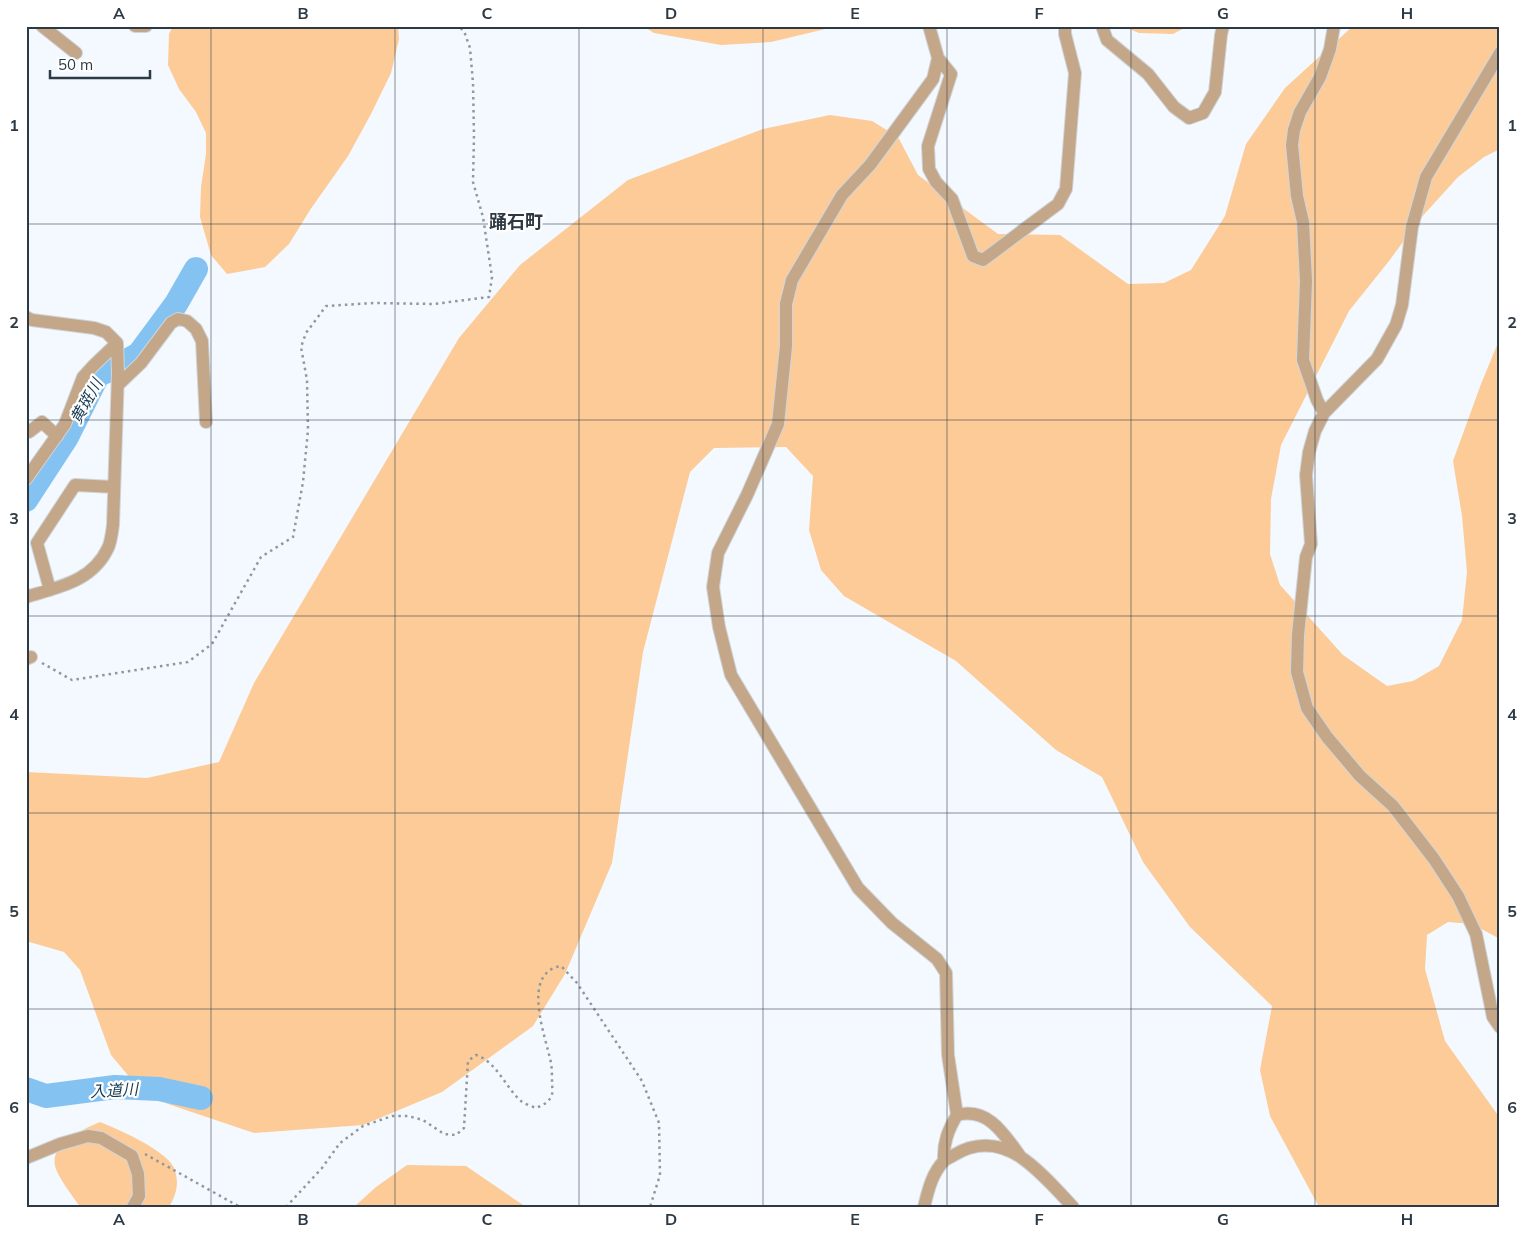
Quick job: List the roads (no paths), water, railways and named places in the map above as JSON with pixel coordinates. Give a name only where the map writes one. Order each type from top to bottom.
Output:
[{"type":"street","points":[[42,26],[76,53]]},
{"type":"street","points":[[136,26],[146,26]]},
{"type":"street","points":[[929,26],[938,58],[951,74],[928,146],[929,169],[936,182],[952,199],[973,256],[983,260],[1058,204],[1066,188],[1075,73],[1065,34],[1065,26]]},
{"type":"street","points":[[1102,26],[1107,40],[1148,74],[1174,107],[1189,118],[1203,113],[1215,92],[1221,35],[1224,26]]},
{"type":"street","points":[[1324,413],[1317,400],[1303,360],[1306,281],[1303,222],[1296,196],[1292,145],[1294,130],[1300,112],[1320,77],[1330,49],[1334,26]]},
{"type":"street","points":[[1500,53],[1426,177],[1412,227],[1402,304],[1396,325],[1377,358],[1324,413],[1315,431],[1309,452],[1306,475],[1311,544],[1306,557],[1298,635],[1297,672],[1307,708],[1327,737],[1355,769],[1393,806],[1434,860],[1458,896],[1476,934],[1493,1017],[1500,1027]]},
{"type":"street","points":[[938,58],[933,79],[870,166],[842,195],[792,280],[786,304],[786,346],[778,424],[718,553],[713,587],[719,627],[731,675],[858,888],[892,923],[937,959],[946,973],[948,1056],[957,1115],[944,1140],[944,1161]]},
{"type":"street","points":[[26,317],[32,320],[94,328],[106,332],[117,343],[118,385],[113,525],[108,548],[96,566],[77,581],[26,597]]},
{"type":"street","points":[[118,385],[141,362],[171,323],[178,319],[187,321],[196,329],[202,341],[206,422]]},
{"type":"street","points":[[26,479],[65,424],[83,377],[117,343]]},
{"type":"street","points":[[29,432],[42,422],[57,436]]},
{"type":"street","points":[[50,590],[37,543],[74,485],[114,487]]},
{"type":"street","points":[[957,1115],[968,1112],[978,1114],[991,1122],[1003,1132],[1020,1156],[1054,1186],[1073,1207]]},
{"type":"street","points":[[26,1158],[60,1144],[88,1136],[101,1138],[132,1156],[138,1174],[139,1196],[134,1207]]},
{"type":"street","points":[[924,1207],[930,1184],[944,1161],[964,1149],[982,1145],[999,1147],[1020,1156]]},
{"type":"waterway","name":"黄斑川","points":[[26,500],[67,437],[98,375],[139,354],[176,304],[196,269]]},
{"type":"waterway","name":"入道川","points":[[26,1089],[46,1096],[115,1087],[159,1089],[201,1098]]},
{"type":"district","name":"踊石町","points":[[516,222]]}]
